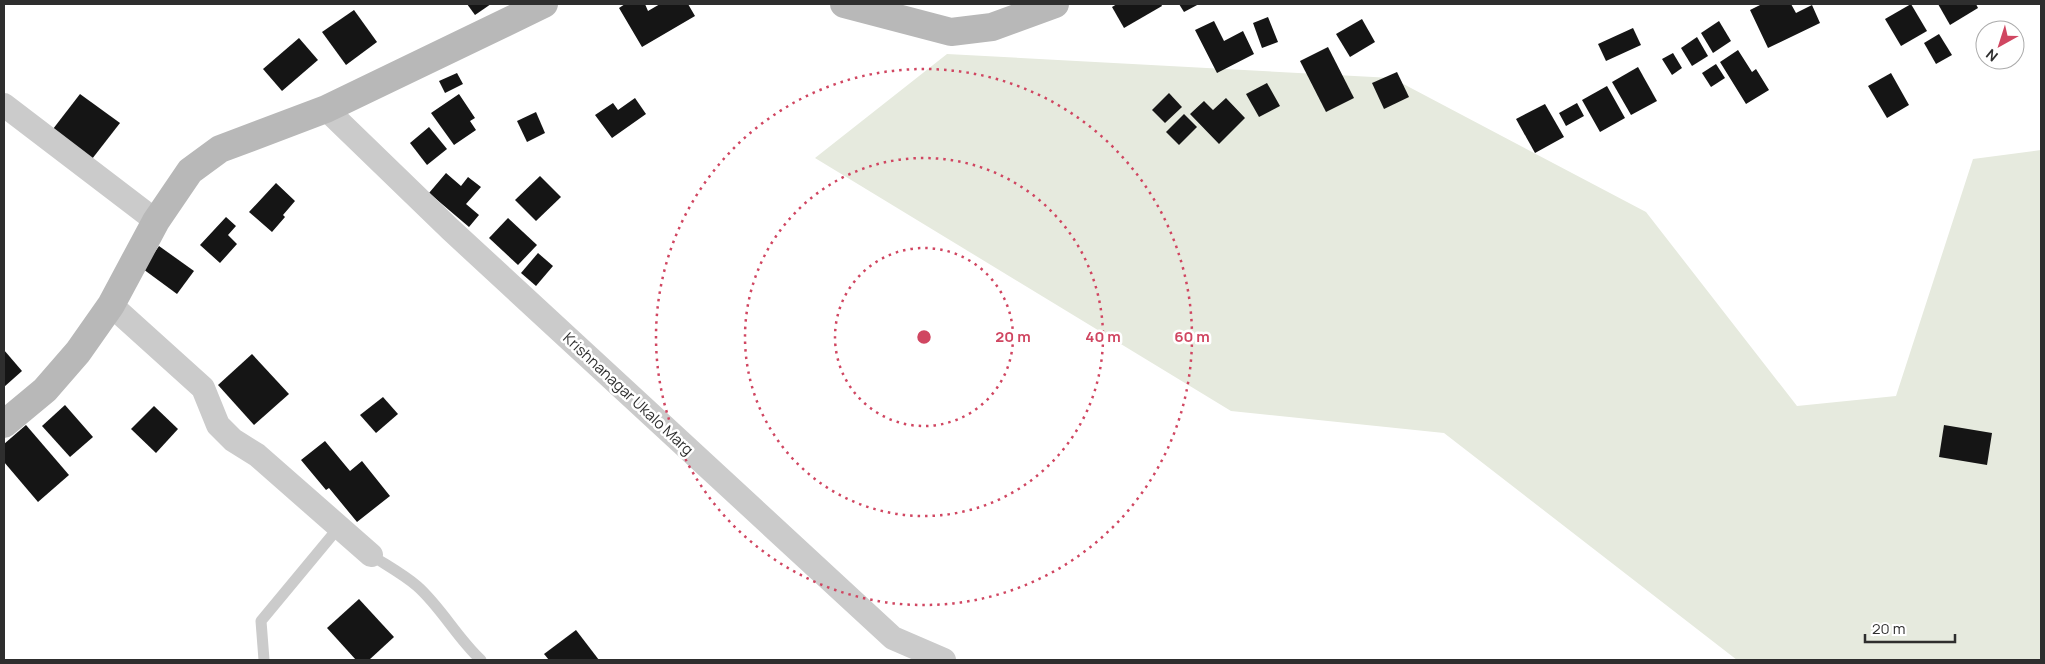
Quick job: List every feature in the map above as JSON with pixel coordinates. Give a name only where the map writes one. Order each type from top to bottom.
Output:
[{"type":"main road","points":[[4,424],[45,390],[78,352],[111,306],[156,221],[190,171],[220,149],[326,109],[544,4]]},
{"type":"main road","points":[[844,4],[951,32],[992,27],[1055,4]]},
{"type":"street","points":[[4,105],[156,221]]},
{"type":"street","name":"Krishnanagar Ukalo Marg","points":[[326,109],[450,229],[893,638],[944,660]]},
{"type":"street","points":[[111,306],[203,388],[218,425],[228,435],[257,455],[371,555]]},
{"type":"lane","points":[[264,660],[261,621],[339,527]]},
{"type":"lane","points":[[371,555],[416,585],[468,648],[481,660]]},
{"type":"shaded area","points":[[947,54],[1392,78],[1646,212],[1797,406],[1896,396],[1973,159],[2041,150],[2041,660],[1737,660],[1444,433],[1231,411],[815,158]]},
{"type":"building","points":[[467,4],[491,4],[475,15]]},
{"type":"building","points":[[625,4],[645,4],[648,11],[660,4],[688,4],[695,16],[642,47],[619,8]]},
{"type":"building","points":[[1117,4],[1161,4],[1162,6],[1124,28],[1112,7]]},
{"type":"building","points":[[1179,4],[1199,4],[1184,12]]},
{"type":"building","points":[[1762,4],[1791,4],[1796,13],[1812,5],[1820,23],[1768,48],[1750,10]]},
{"type":"building","points":[[1911,4],[1927,31],[1901,46],[1885,19]]},
{"type":"building","points":[[1938,4],[1976,4],[1978,8],[1950,25]]},
{"type":"building","points":[[354,10],[377,42],[346,65],[322,32]]},
{"type":"building","points":[[1268,17],[1278,42],[1262,48],[1253,23]]},
{"type":"building","points":[[1362,19],[1375,42],[1350,57],[1336,34]]},
{"type":"building","points":[[1214,21],[1224,41],[1243,31],[1254,54],[1217,73],[1195,30]]},
{"type":"building","points":[[1719,21],[1731,41],[1713,53],[1701,33]]},
{"type":"building","points":[[1633,28],[1641,45],[1606,61],[1598,44]]},
{"type":"building","points":[[1939,34],[1952,55],[1936,64],[1924,43]]},
{"type":"building","points":[[1697,37],[1708,56],[1692,66],[1681,48]]},
{"type":"building","points":[[299,38],[318,60],[282,91],[263,69]]},
{"type":"building","points":[[1328,47],[1354,98],[1326,112],[1300,61]]},
{"type":"building","points":[[1738,50],[1752,72],[1756,69],[1769,90],[1746,104],[1720,62]]},
{"type":"building","points":[[1673,53],[1682,68],[1672,75],[1662,59]]},
{"type":"building","points":[[1716,64],[1725,78],[1711,87],[1702,73]]},
{"type":"building","points":[[1638,67],[1657,101],[1631,115],[1612,82]]},
{"type":"building","points":[[1397,72],[1409,97],[1384,109],[1372,83]]},
{"type":"building","points":[[457,73],[463,84],[445,93],[439,81]]},
{"type":"building","points":[[1891,73],[1909,105],[1887,118],[1868,86]]},
{"type":"building","points":[[1267,83],[1280,106],[1259,117],[1246,94]]},
{"type":"building","points":[[1607,86],[1625,118],[1600,132],[1582,100]]},
{"type":"building","points":[[1169,93],[1182,107],[1165,123],[1152,110]]},
{"type":"building","points":[[80,94],[120,123],[92,159],[53,129]]},
{"type":"building","points":[[459,94],[475,118],[470,121],[476,130],[454,145],[431,113]]},
{"type":"building","points":[[635,98],[646,114],[612,138],[595,115],[613,103],[618,110]]},
{"type":"building","points":[[1226,98],[1245,118],[1219,144],[1190,114],[1204,101],[1213,110]]},
{"type":"building","points":[[1577,103],[1584,116],[1566,126],[1559,113]]},
{"type":"building","points":[[1545,104],[1564,137],[1535,153],[1516,119]]},
{"type":"building","points":[[536,112],[545,133],[527,142],[517,121]]},
{"type":"building","points":[[1184,114],[1197,127],[1179,145],[1166,132]]},
{"type":"building","points":[[429,127],[447,149],[427,165],[410,143]]},
{"type":"building","points":[[446,173],[461,186],[468,177],[481,187],[466,204],[479,215],[469,227],[429,193]]},
{"type":"building","points":[[540,176],[561,197],[536,221],[515,200]]},
{"type":"building","points":[[276,183],[295,201],[283,215],[285,217],[272,232],[249,212]]},
{"type":"building","points":[[226,217],[236,226],[228,235],[237,244],[220,263],[200,245]]},
{"type":"building","points":[[508,218],[537,245],[518,265],[489,238]]},
{"type":"building","points":[[159,246],[194,271],[177,294],[143,269]]},
{"type":"building","points":[[538,253],[553,266],[536,286],[521,273]]},
{"type":"building","points":[[4,350],[22,371],[4,387]]},
{"type":"building","points":[[252,354],[289,394],[254,425],[218,385]]},
{"type":"building","points":[[383,397],[398,414],[376,433],[360,415]]},
{"type":"building","points":[[65,405],[93,437],[70,457],[42,426]]},
{"type":"building","points":[[154,406],[178,429],[156,453],[131,429]]},
{"type":"building","points":[[26,425],[69,475],[38,502],[4,462],[4,444]]},
{"type":"building","points":[[1944,425],[1992,433],[1987,465],[1939,457]]},
{"type":"building","points":[[325,441],[350,471],[362,461],[390,496],[357,522],[329,488],[326,490],[301,460]]},
{"type":"building","points":[[359,599],[394,637],[369,660],[356,660],[327,628]]},
{"type":"building","points":[[576,630],[599,660],[549,660],[544,654]]}]
